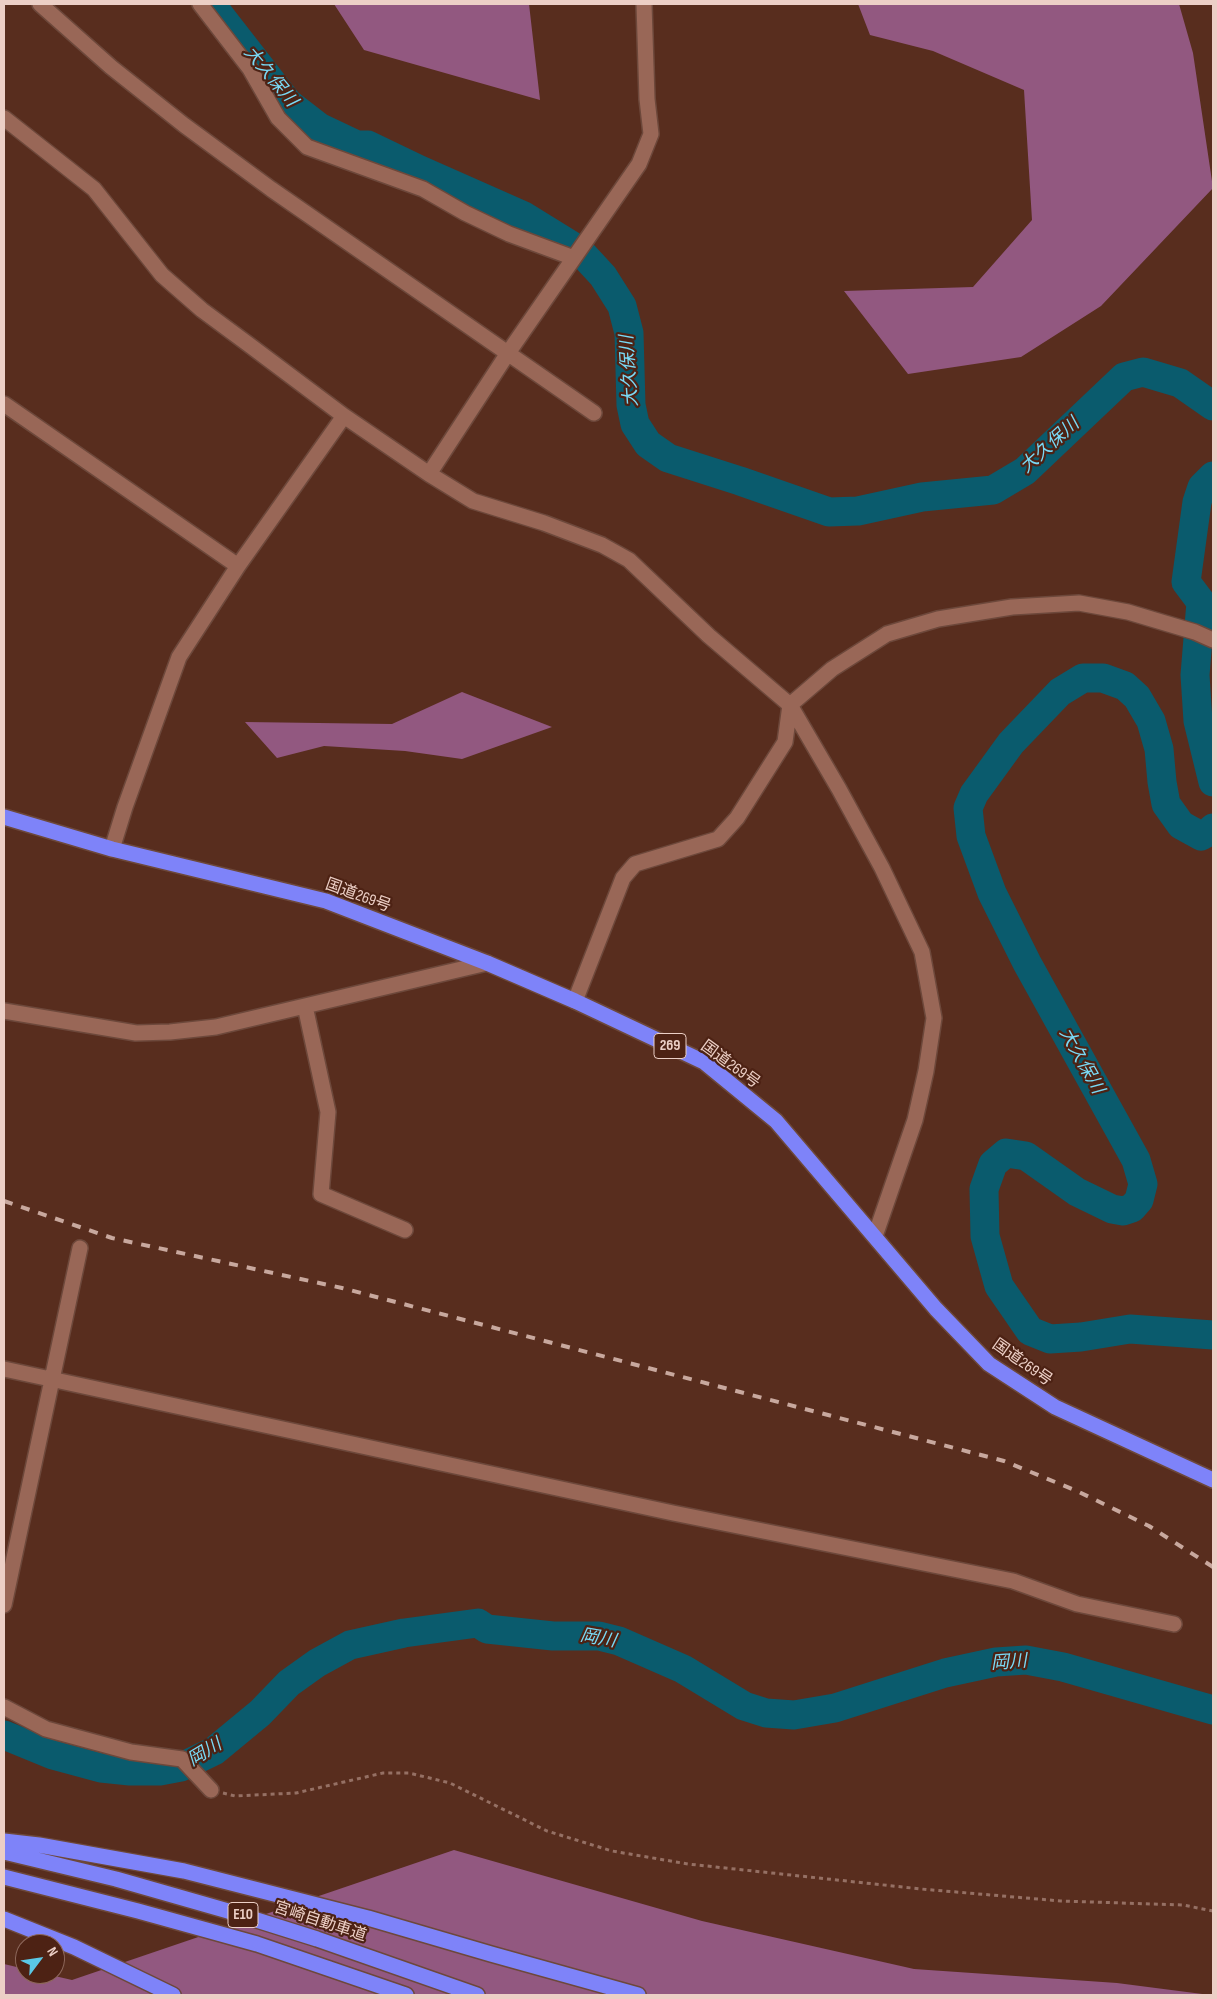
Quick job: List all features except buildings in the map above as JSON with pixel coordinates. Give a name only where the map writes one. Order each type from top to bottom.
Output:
[{"type":"highway","name":"国道269号","points":[[4,817],[112,849],[326,901],[575,1000],[704,1062],[776,1121],[936,1309],[989,1364],[1055,1406],[1213,1480]]},
{"type":"highway","points":[[4,1841],[39,1845],[184,1872],[368,1918],[638,1995]]},
{"type":"highway","name":"宮崎自動車道","points":[[4,1852],[116,1879],[228,1911],[326,1942],[477,1995]]},
{"type":"highway","name":"E10","points":[[4,1877],[257,1944],[406,1995]]},
{"type":"highway","points":[[4,1919],[74,1947],[173,1995]]},
{"type":"highway","points":[[491,1954],[599,1995]]},
{"type":"street","points":[[40,4],[111,67],[184,125],[271,189],[594,413]]},
{"type":"street","points":[[200,4],[250,69],[278,118],[307,147],[423,189],[465,214],[509,234],[574,258]]},
{"type":"street","points":[[430,474],[508,353],[639,164],[651,134],[647,99],[644,4]]},
{"type":"street","points":[[4,118],[94,188],[162,275],[202,310],[344,416],[473,501],[544,523],[602,545],[629,560],[709,636],[790,705],[882,868],[922,952],[934,1018],[926,1070],[915,1120],[875,1236]]},
{"type":"street","points":[[4,404],[238,566]]},
{"type":"street","points":[[112,849],[125,807],[179,657],[238,566],[344,416]]},
{"type":"street","points":[[575,1000],[623,878],[635,864],[718,839],[737,818],[784,742],[790,705],[832,669],[886,634],[938,619],[1012,607],[1079,603],[1128,612],[1194,632],[1213,640]]},
{"type":"street","points":[[4,1011],[136,1033],[170,1032],[216,1027],[488,964]]},
{"type":"street","points":[[305,1006],[328,1112],[321,1194],[405,1230]]},
{"type":"street","points":[[4,1605],[80,1248]]},
{"type":"street","points":[[4,1369],[53,1378],[673,1513],[1013,1580],[1077,1604],[1174,1624]]},
{"type":"street","points":[[4,1707],[46,1729],[131,1752],[182,1759],[211,1790]]},
{"type":"path","points":[[211,1790],[235,1796],[296,1793],[383,1773],[409,1773],[450,1783],[547,1831],[612,1851],[688,1864],[930,1890],[1061,1901],[1183,1905],[1213,1911]]},
{"type":"shaded area","points":[[334,4],[529,4],[540,100],[364,50]]},
{"type":"shaded area","points":[[858,4],[1179,4],[1193,53],[1213,188],[1101,306],[1021,357],[908,374],[844,291],[973,287],[1032,220],[1024,90],[933,51],[870,35]]},
{"type":"shaded area","points":[[462,692],[552,727],[462,759],[405,751],[324,746],[277,758],[245,722],[392,724]]},
{"type":"shaded area","points":[[454,1850],[702,1921],[914,1969],[1117,1983],[1210,1995],[4,1995],[4,1964],[15,1967],[15,1984],[65,1984],[65,1978],[72,1980]]},
{"type":"waterway","name":"大久保川","points":[[211,4],[288,103],[319,127],[357,145],[368,145],[524,216],[579,250],[603,276],[622,306],[629,333],[631,405],[635,424],[648,444],[668,458],[829,512],[858,511],[922,497],[993,490],[1025,471],[1124,377],[1143,372],[1180,383],[1213,406]]},
{"type":"waterway","name":"大久保川","points":[[1213,476],[1202,487],[1197,502],[1186,582],[1201,602],[1195,675],[1198,721],[1213,782]]},
{"type":"waterway","name":"大久保川","points":[[1213,828],[1201,836],[1181,825],[1166,804],[1159,749],[1151,721],[1137,697],[1125,686],[1103,678],[1083,678],[1060,692],[1011,743],[974,794],[968,808],[971,836],[992,893],[1027,963],[1136,1160],[1143,1184],[1139,1200],[1132,1208],[1123,1211],[1112,1209],[1077,1192],[1026,1156],[1006,1153],[993,1164],[984,1189],[985,1236],[999,1286],[1030,1331],[1050,1339],[1081,1337],[1130,1329],[1213,1335]]},
{"type":"waterway","name":"岡川","points":[[4,1735],[53,1755],[101,1768],[130,1771],[160,1771],[181,1767],[214,1751],[260,1713],[289,1683],[317,1663],[350,1645],[404,1633],[478,1623],[487,1629],[553,1636],[599,1636],[619,1641],[683,1669],[744,1706],[766,1713],[794,1715],[835,1708],[945,1673],[996,1662],[1026,1660],[1063,1667],[1213,1710]]},
{"type":"railway","points":[[4,1201],[112,1238],[342,1288],[1004,1461],[1077,1491],[1149,1526],[1213,1567]]}]
